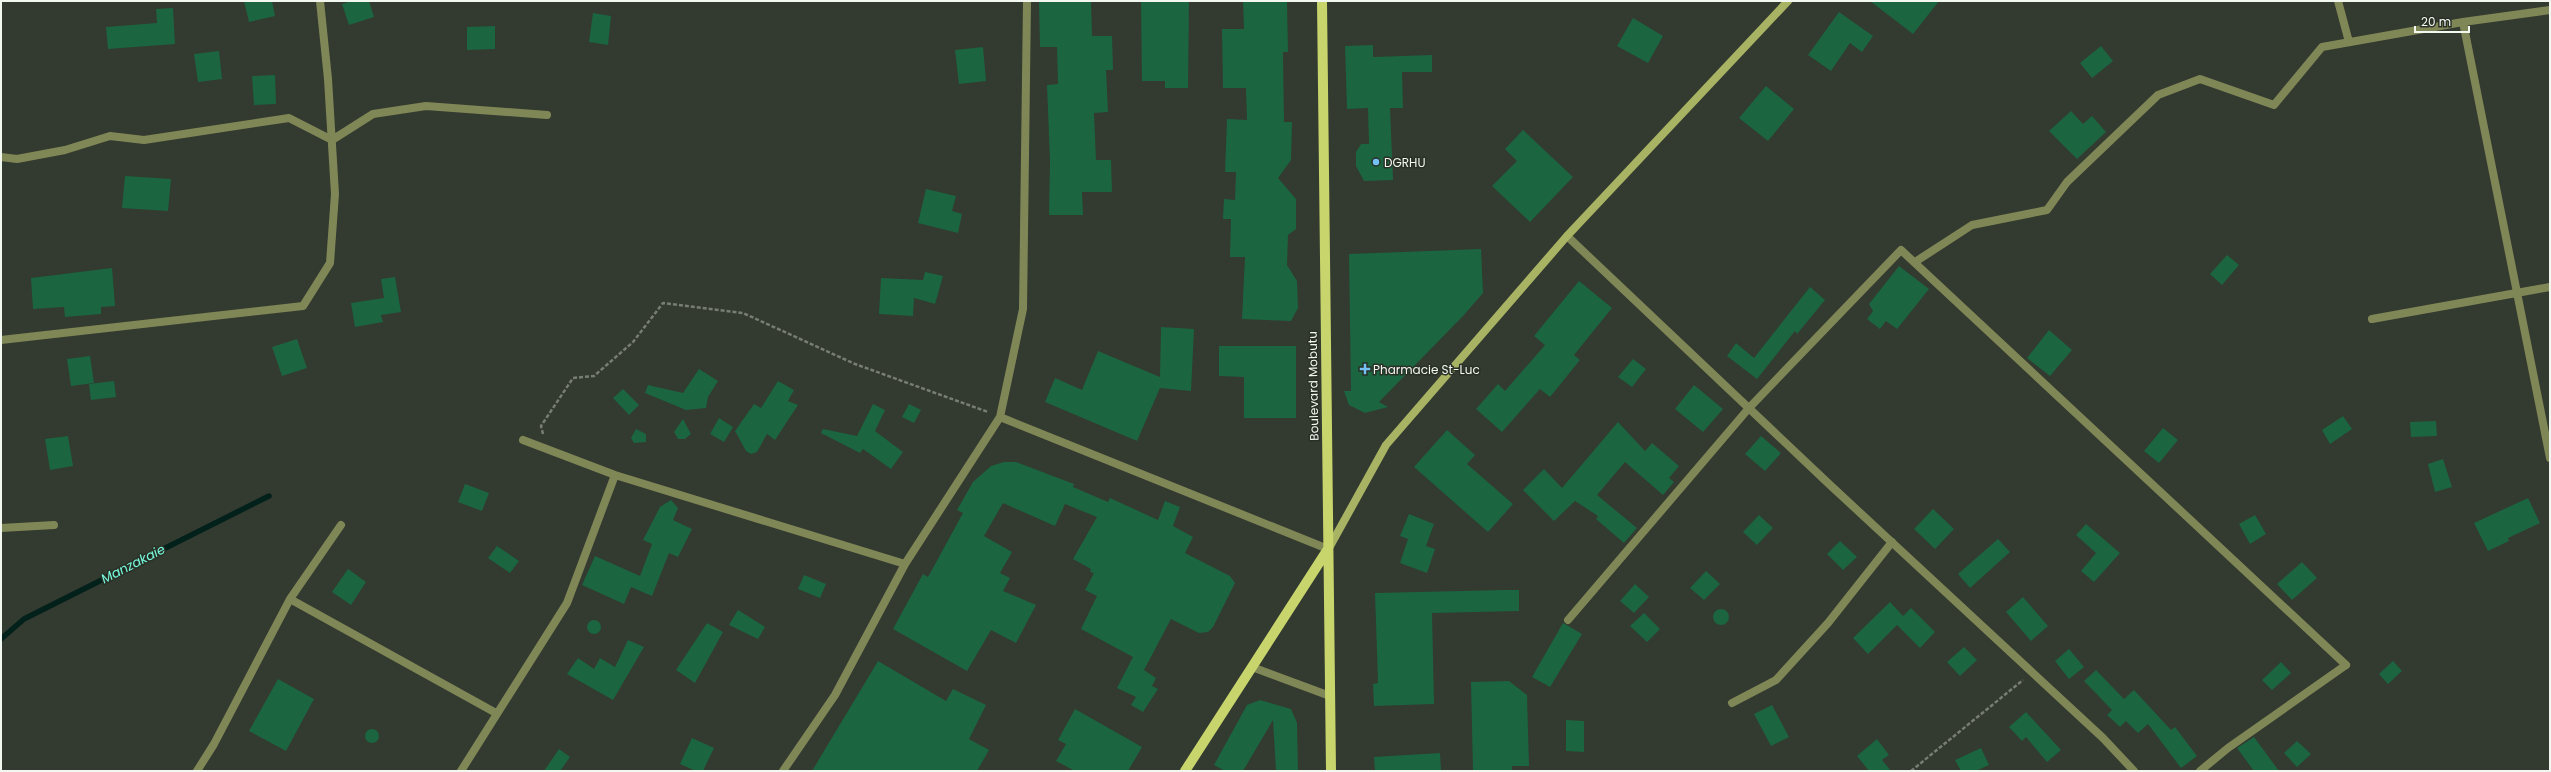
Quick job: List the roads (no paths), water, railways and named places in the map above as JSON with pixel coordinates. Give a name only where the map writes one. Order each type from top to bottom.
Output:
[{"type":"main road","name":"Boulevard Mobutu","points":[[1322,1],[1331,771]]},
{"type":"main road","points":[[1185,771],[1328,550]]},
{"type":"street","points":[[1,340],[303,306],[330,263],[335,194],[320,1]]},
{"type":"street","points":[[783,771],[835,695],[905,564],[1000,417],[1023,309],[1027,1]]},
{"type":"street","points":[[1000,417],[1328,550],[1386,445],[1567,236],[1788,1]]},
{"type":"street","points":[[2338,1],[2350,42]]},
{"type":"street","points":[[1915,262],[1972,225],[2047,210],[2067,182],[2158,95],[2200,80],[2274,105],[2322,47],[2463,22],[2550,10]]},
{"type":"street","points":[[2463,22],[2550,458]]},
{"type":"street","points":[[332,140],[373,114],[426,106],[547,115]]},
{"type":"street","points":[[1,157],[17,159],[65,150],[110,136],[144,140],[289,118],[332,140]]},
{"type":"street","points":[[1567,236],[2103,738],[2134,771]]},
{"type":"street","points":[[1568,620],[1749,408],[1901,250],[2346,665],[2228,748],[2200,771]]},
{"type":"street","points":[[2372,320],[2550,287]]},
{"type":"street","points":[[523,440],[615,475],[905,564]]},
{"type":"street","points":[[461,771],[496,713],[567,603],[615,475]]},
{"type":"street","points":[[1,528],[54,525]]},
{"type":"street","points":[[197,771],[290,599],[341,525]]},
{"type":"street","points":[[1732,703],[1776,680],[1828,623],[1892,542]]},
{"type":"street","points":[[290,599],[496,713]]},
{"type":"street","points":[[1252,667],[1330,696]]},
{"type":"waterway","name":"Manzakaie","points":[[1,639],[24,619],[269,496]]},
{"type":"place","name":"DGRHU","points":[[1376,162]]},
{"type":"place","name":"Pharmacie St-Luc","points":[[1365,369]]}]
